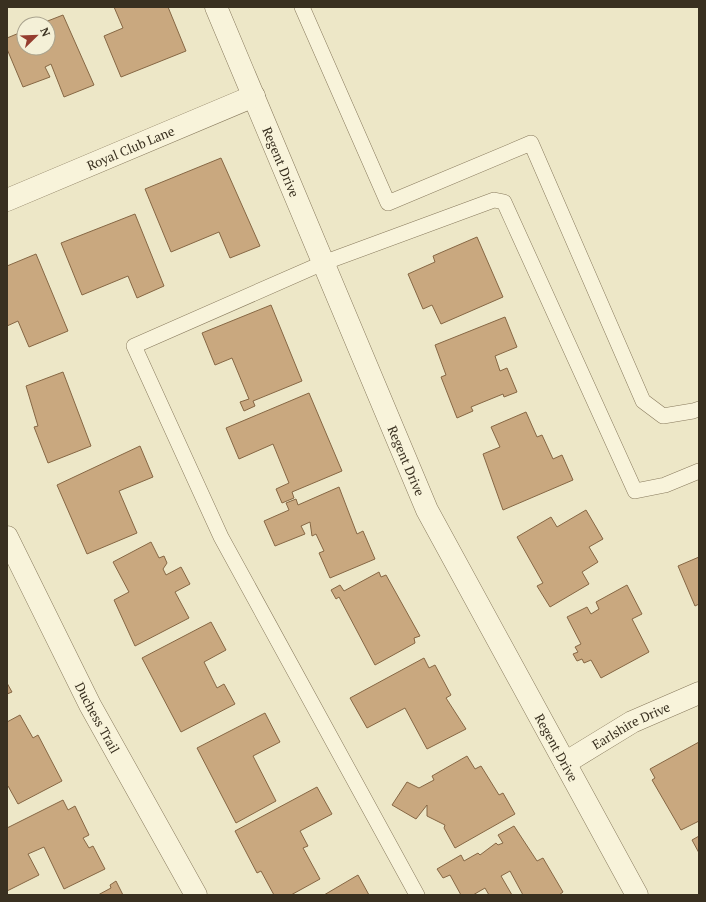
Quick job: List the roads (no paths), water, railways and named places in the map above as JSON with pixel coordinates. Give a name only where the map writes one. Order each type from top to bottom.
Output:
[{"type":"street","name":"Regent Drive","points":[[216,7],[427,510],[637,895]]},
{"type":"street","name":"Royal Club Lane","points":[[7,200],[254,96]]},
{"type":"street","name":"Duchess Trail","points":[[7,537],[90,705],[196,895]]},
{"type":"street","name":"Earlshire Drive","points":[[565,763],[632,722],[699,692]]},
{"type":"lane","points":[[302,7],[388,203],[531,143],[643,401],[663,416],[693,412],[699,409]]},
{"type":"lane","points":[[417,895],[221,537],[134,346],[324,262],[494,200],[504,202],[635,491],[665,485],[699,471]]}]
